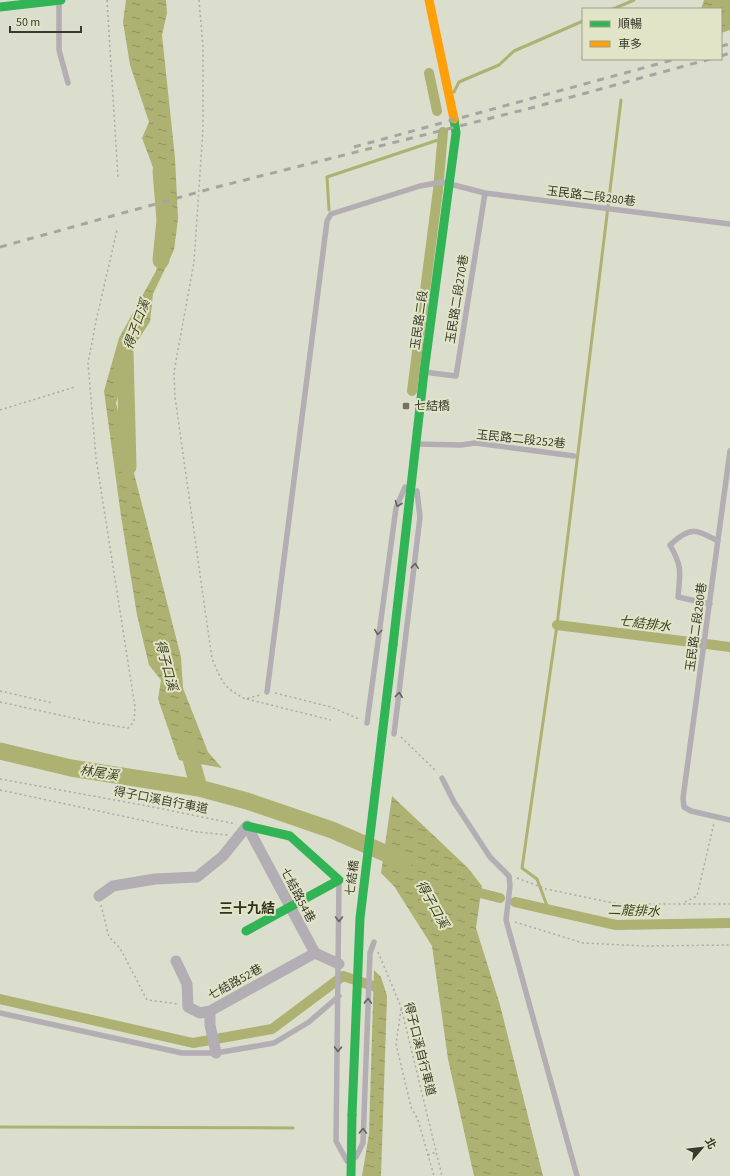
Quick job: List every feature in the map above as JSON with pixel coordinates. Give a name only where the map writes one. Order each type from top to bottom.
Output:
[{"type":"street","points":[[0,7],[60,0]]},
{"type":"street","name":"玉民路二段","points":[[393,645],[424,372],[456,133],[450,94],[429,0]]},
{"type":"street","name":"七結橋","points":[[351,1172],[360,918],[393,645]]},
{"type":"street","points":[[99,896],[113,886],[155,879],[197,877],[222,856],[237,836],[247,826],[290,836],[339,880],[246,931]]},
{"type":"street","name":"七結路54巷","points":[[247,826],[289,907],[315,953]]},
{"type":"street","points":[[315,953],[339,964]]},
{"type":"street","name":"七結路52巷","points":[[176,961],[187,984],[188,1007],[200,1013],[210,1011],[315,953]]},
{"type":"street","points":[[210,1011],[210,1025],[216,1053]]},
{"type":"lane","points":[[60,0],[59,50],[68,83]]},
{"type":"lane","name":"玉民路二段280巷","points":[[267,692],[327,221],[331,214],[420,186],[442,182],[485,193],[730,224]]},
{"type":"lane","name":"玉民路二段270巷","points":[[424,372],[456,376],[485,193]]},
{"type":"lane","name":"玉民路二段252巷","points":[[417,444],[461,445],[475,443],[574,456]]},
{"type":"lane","name":"玉民路二段280巷","points":[[716,816],[691,811],[684,807],[683,798],[706,639],[730,451]]},
{"type":"lane","points":[[368,723],[396,508],[414,468]]},
{"type":"lane","points":[[394,734],[420,516],[414,468]]},
{"type":"lane","points":[[710,604],[678,597],[680,574],[679,562],[670,545],[690,530],[699,531],[718,541]]},
{"type":"lane","points":[[442,778],[454,802],[490,858],[509,876],[510,886],[506,920],[577,1176]]},
{"type":"lane","points":[[716,816],[730,820]]},
{"type":"lane","points":[[339,880],[339,996],[336,1141],[351,1172]]},
{"type":"lane","points":[[351,1172],[362,1143],[370,953],[374,942]]},
{"type":"lane","points":[[0,1013],[182,1054],[216,1053],[274,1043],[309,1022],[339,996]]},
{"type":"path","points":[[107,0],[118,178]]},
{"type":"path","points":[[199,0],[202,41],[203,129],[194,262],[174,372],[175,397],[212,659],[222,682],[228,689],[245,699],[331,720]]},
{"type":"path","points":[[0,702],[96,723],[128,728],[134,722],[135,707],[122,613],[96,458],[88,363],[96,321],[118,230]]},
{"type":"path","points":[[0,410],[75,387]]},
{"type":"path","points":[[0,691],[53,703]]},
{"type":"path","points":[[245,699],[267,692]]},
{"type":"path","name":"得子口溪自行車道","points":[[0,779],[247,826]]},
{"type":"path","points":[[0,790],[197,832],[237,836]]},
{"type":"path","points":[[683,903],[697,896],[716,816]]},
{"type":"path","points":[[509,876],[546,889],[618,904],[730,904]]},
{"type":"path","points":[[99,896],[110,938],[120,948],[147,1000],[188,1007]]},
{"type":"path","points":[[506,920],[584,943],[645,946],[730,945]]},
{"type":"path","name":"得子口溪自行車道","points":[[374,942],[401,1007],[442,1176]]},
{"type":"path","points":[[401,1007],[396,1044],[411,1108],[418,1120],[434,1176]]},
{"type":"path","points":[[428,1155],[436,1152]]},
{"type":"water","points":[[126,0],[166,0],[167,13],[162,35],[175,158],[178,219],[174,250],[153,294],[150,322],[134,346],[116,403],[181,657],[183,688],[208,752],[222,768],[179,760],[158,699],[161,680],[149,665],[137,615],[121,516],[104,391],[119,338],[156,271],[169,210],[142,138],[149,122],[130,65],[123,22]]},
{"type":"water","points":[[704,0],[730,0],[730,30],[722,33],[722,8],[701,8]]},
{"type":"water","points":[[392,796],[468,868],[482,886],[476,928],[500,1005],[543,1176],[474,1176],[448,1059],[432,946],[394,886],[381,873]]},
{"type":"water","points":[[374,970],[381,977],[387,996],[381,1176],[362,1176],[369,1134]]},
{"type":"waterway","points":[[615,8],[634,0]]},
{"type":"waterway","points":[[454,92],[459,82],[499,65],[514,51],[582,21]]},
{"type":"waterway","points":[[429,73],[437,111]]},
{"type":"waterway","points":[[549,911],[537,879],[522,868],[557,625],[621,100]]},
{"type":"waterway","points":[[412,391],[438,190],[443,132]]},
{"type":"waterway","points":[[329,210],[327,177],[444,138]]},
{"type":"waterway","name":"得子口溪","points":[[161,171],[165,220],[161,260]]},
{"type":"waterway","name":"得子口溪","points":[[125,352],[128,467]]},
{"type":"waterway","name":"七結排水","points":[[557,625],[730,647]]},
{"type":"waterway","name":"得子口溪","points":[[186,741],[199,788]]},
{"type":"waterway","name":"得子口溪","points":[[0,751],[71,768],[199,788],[247,801],[332,830],[387,854],[403,865]]},
{"type":"waterway","name":"二龍排水","points":[[468,890],[500,898]]},
{"type":"waterway","name":"二龍排水","points":[[515,902],[616,925],[730,923]]},
{"type":"waterway","points":[[0,999],[193,1043],[272,1029],[343,976],[379,988],[379,995]]},
{"type":"waterway","points":[[0,1127],[293,1128]]},
{"type":"railway","points":[[722,46],[730,44]]},
{"type":"railway","points":[[722,56],[730,53]]},
{"type":"railway","points":[[354,147],[672,60]]},
{"type":"railway","points":[[0,247],[217,187],[535,107],[706,60]]},
{"type":"traffic: fast","points":[[0,7],[61,0]]},
{"type":"traffic: fast","points":[[393,645],[424,372],[456,133],[454,119]]},
{"type":"traffic: fast","points":[[352,1115],[360,918],[393,645]]},
{"type":"traffic: fast","points":[[246,931],[339,880],[290,836],[247,826]]},
{"type":"traffic: fast","points":[[351,1176],[352,1115]]},
{"type":"traffic: slow","points":[[429,0],[454,119]]},
{"type":"place","name":"七結橋","points":[[406,406]]},
{"type":"district","name":"三十九結","points":[[247,908]]},
{"type":"water label","name":"林尾溪","points":[[99,772]]}]
